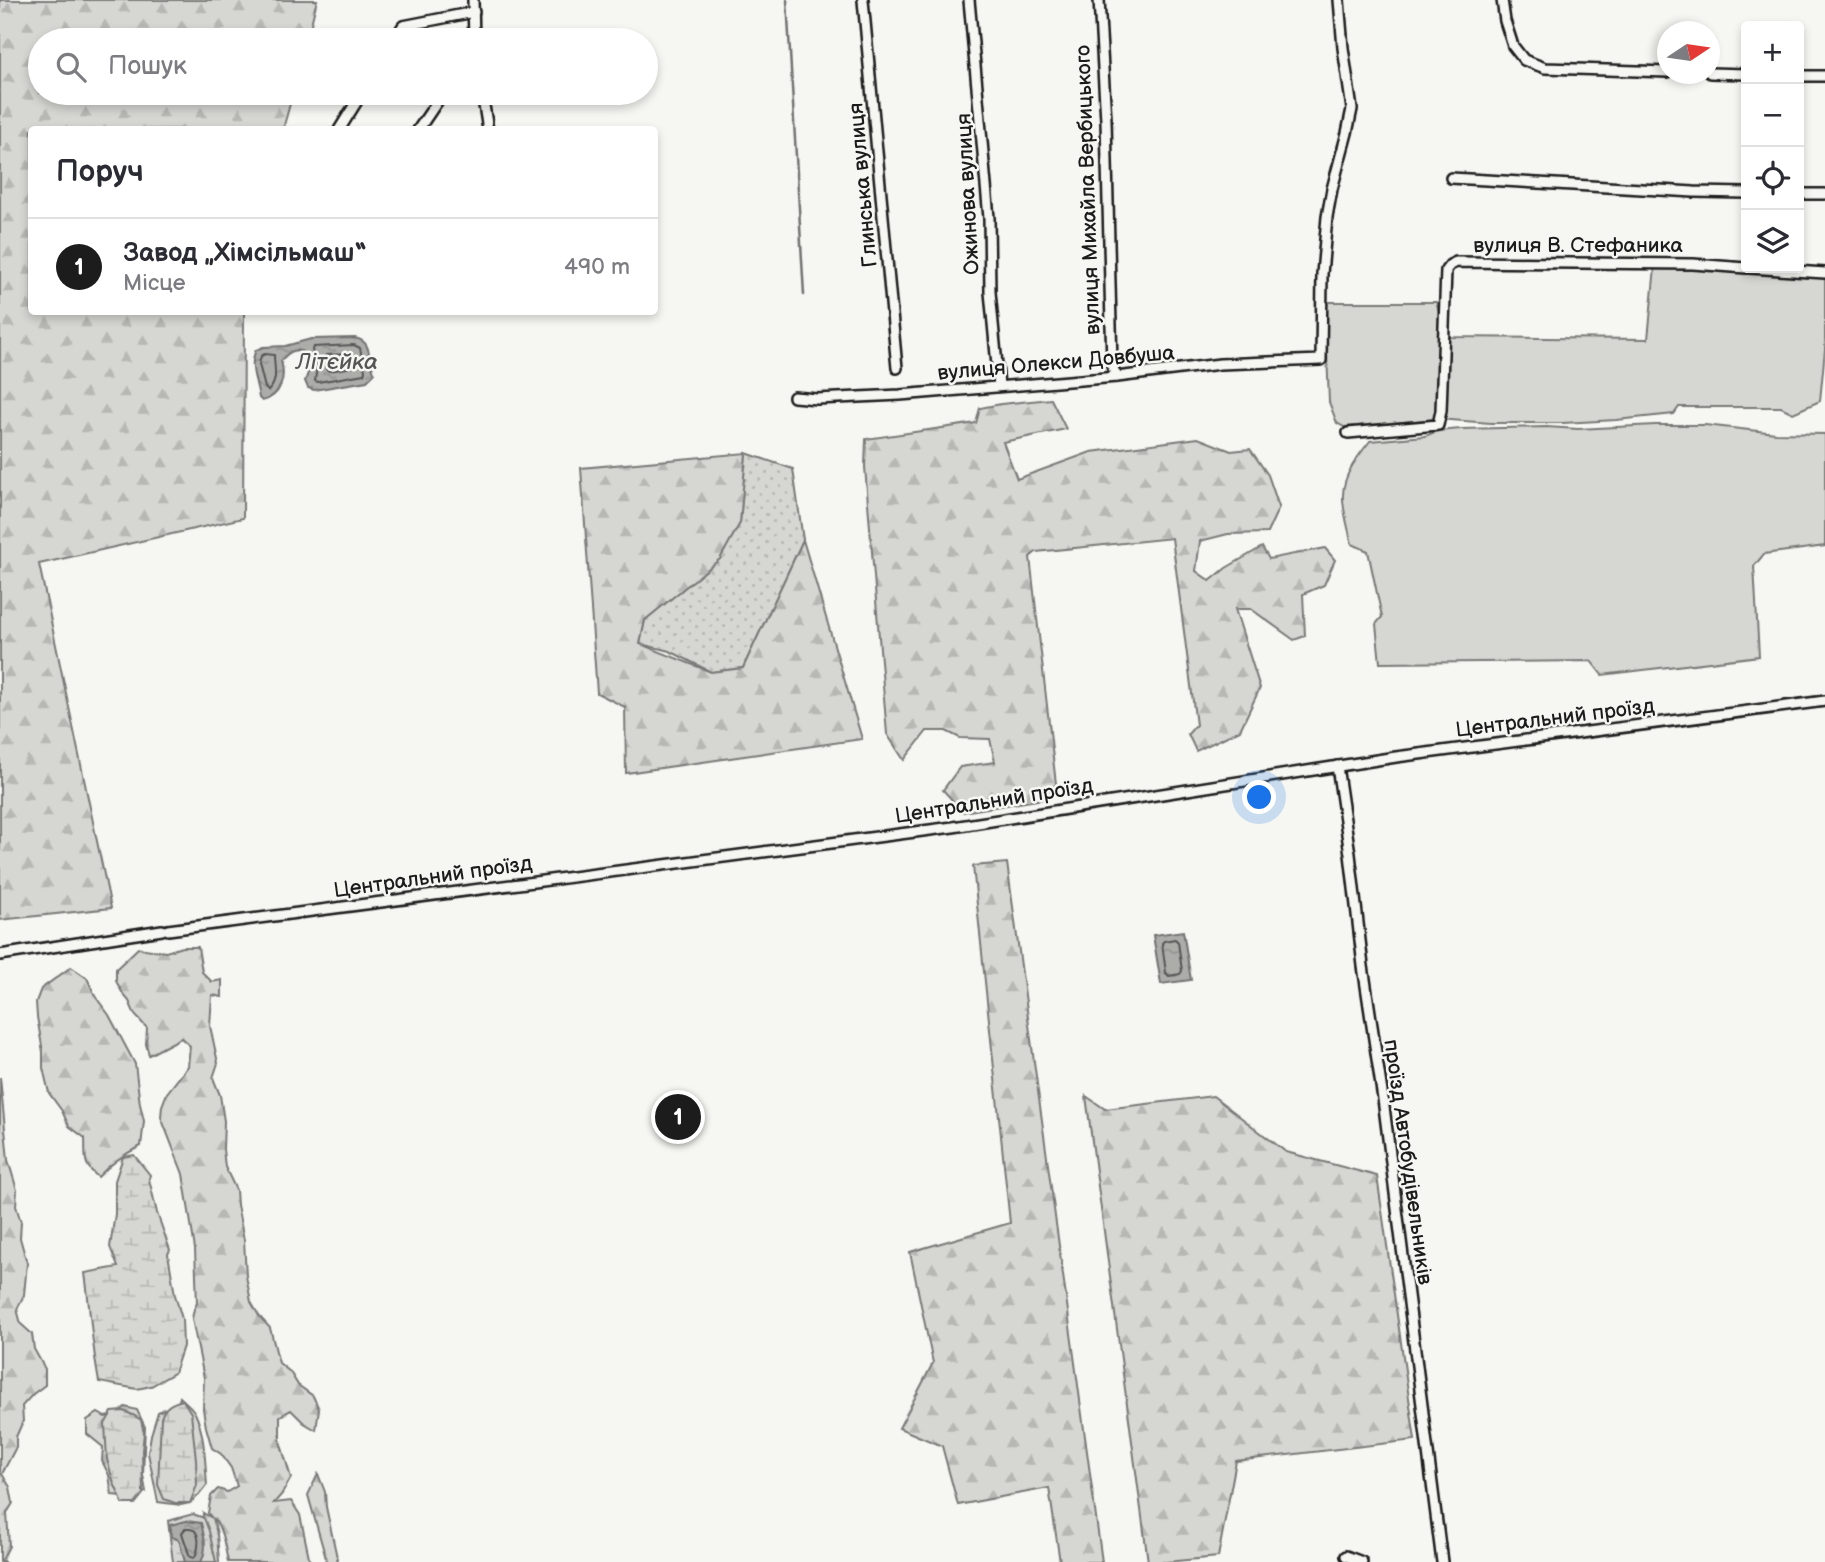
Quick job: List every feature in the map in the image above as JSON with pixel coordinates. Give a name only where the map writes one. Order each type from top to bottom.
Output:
[{"type":"street","points":[[473,0],[474,28]]},
{"type":"street","name":"Глинська вулиця","points":[[863,0],[897,368]]},
{"type":"street","name":"Ожинова вулиця","points":[[970,0],[989,218],[990,292],[999,386]]},
{"type":"street","name":"вулиця Михайла Вербицького","points":[[1099,0],[1106,120],[1110,334],[1112,366],[1117,377]]},
{"type":"street","name":"вулиця Олекси Довбуша","points":[[794,397],[817,399],[900,395],[1117,377],[1220,363],[1321,360],[1325,226],[1352,109],[1339,0]]},
{"type":"street","points":[[1502,0],[1513,46],[1524,60],[1545,68],[1657,72]]},
{"type":"street","points":[[402,28],[474,12]]},
{"type":"street","points":[[1720,73],[1741,74]]},
{"type":"street","points":[[1804,76],[1825,76]]},
{"type":"street","points":[[341,126],[355,105]]},
{"type":"street","points":[[421,126],[435,105]]},
{"type":"street","points":[[484,105],[487,126]]},
{"type":"street","points":[[1451,178],[1741,193]]},
{"type":"street","points":[[1804,194],[1825,194]]},
{"type":"street","name":"вулиця В. Стефаника","points":[[1348,433],[1438,425],[1441,411],[1446,270],[1456,262],[1693,264],[1741,267]]},
{"type":"street","name":"вулиця В. Стефаника","points":[[1804,272],[1825,273]]},
{"type":"street","name":"Центральний проїзд","points":[[0,955],[165,930],[953,827],[1337,766],[1825,701]]},
{"type":"street","name":"проїзд Автобудівельників","points":[[1337,766],[1442,1562]]},
{"type":"street","points":[[1346,1556],[1362,1562]]},
{"type":"green space","points":[[0,0],[317,0],[310,28],[28,28],[28,105],[290,105],[284,126],[28,126],[28,315],[244,315],[243,518],[39,564],[111,908],[0,920]]},
{"type":"green space","points":[[1655,267],[1825,277],[1825,349],[1820,401],[1793,413],[1781,407],[1679,407],[1674,414],[1616,420],[1491,423],[1437,419],[1344,427],[1337,423],[1329,402],[1325,302],[1436,302],[1446,337],[1648,339]]},
{"type":"green space","points":[[1051,399],[1066,429],[1003,442],[1017,479],[1091,452],[1198,438],[1231,451],[1250,449],[1268,475],[1279,507],[1267,533],[1228,534],[1200,541],[1196,571],[1210,581],[1226,568],[1262,547],[1269,559],[1325,548],[1335,560],[1324,585],[1303,594],[1305,636],[1294,640],[1251,609],[1235,609],[1260,688],[1240,730],[1196,751],[1188,734],[1196,725],[1172,538],[1036,552],[1030,557],[1056,784],[1043,799],[963,812],[943,790],[960,767],[995,762],[990,739],[960,738],[946,731],[927,731],[904,760],[887,734],[865,467],[866,439],[976,423],[980,408]]},
{"type":"green space","points":[[1705,425],[1776,433],[1825,434],[1825,546],[1764,554],[1754,566],[1759,656],[1602,675],[1591,661],[1380,663],[1376,624],[1382,617],[1368,551],[1352,544],[1343,500],[1348,473],[1370,441],[1425,436],[1438,431],[1461,429],[1578,429]]},
{"type":"green space","points":[[746,453],[793,469],[803,540],[743,668],[711,672],[670,651],[640,644],[645,620],[720,558],[740,523]]},
{"type":"green space","points":[[746,453],[740,523],[720,559],[645,620],[640,644],[711,672],[743,668],[803,540],[862,739],[626,773],[625,707],[597,693],[581,468]]},
{"type":"green space","points":[[1007,863],[1102,1562],[1060,1562],[1049,1488],[958,1505],[942,1446],[899,1428],[933,1363],[910,1252],[1010,1223],[973,866]]},
{"type":"green space","points":[[182,947],[198,947],[202,972],[212,982],[222,980],[222,997],[212,995],[210,1026],[218,1063],[213,1078],[220,1095],[224,1121],[225,1167],[236,1190],[251,1302],[270,1328],[279,1363],[290,1372],[298,1385],[313,1396],[319,1409],[316,1430],[291,1410],[280,1416],[280,1441],[291,1478],[274,1503],[291,1501],[300,1515],[310,1562],[228,1562],[221,1533],[213,1518],[219,1562],[206,1562],[203,1513],[212,1518],[208,1513],[211,1496],[218,1489],[227,1492],[237,1486],[231,1468],[221,1454],[212,1448],[206,1427],[203,1409],[204,1378],[192,1319],[197,1303],[195,1249],[183,1174],[161,1117],[167,1093],[188,1066],[190,1046],[181,1038],[149,1055],[146,1044],[147,1028],[135,1015],[116,981],[116,969],[138,948],[166,952]]},
{"type":"green space","points":[[71,967],[87,978],[135,1064],[144,1121],[141,1146],[118,1159],[98,1177],[87,1164],[85,1138],[69,1126],[49,1093],[43,1068],[36,1002],[41,989]]},
{"type":"green space","points":[[0,1077],[8,1160],[17,1190],[20,1238],[27,1263],[24,1295],[17,1309],[21,1324],[32,1334],[34,1349],[45,1369],[45,1385],[22,1406],[23,1421],[16,1437],[16,1447],[2,1474],[10,1487],[13,1503],[7,1513],[9,1546],[2,1560],[4,1562],[0,1562]]},
{"type":"green space","points":[[1086,1096],[1105,1109],[1213,1096],[1286,1152],[1377,1176],[1415,1440],[1236,1461],[1218,1557],[1148,1562]]},
{"type":"green space","points":[[134,1155],[150,1175],[157,1213],[170,1250],[168,1254],[175,1295],[182,1319],[183,1346],[174,1373],[151,1386],[137,1389],[99,1382],[85,1273],[118,1267],[110,1247],[115,1214],[115,1181],[123,1157]]},
{"type":"green space","points":[[180,1397],[195,1413],[201,1430],[207,1485],[190,1503],[181,1505],[158,1502],[148,1453],[158,1412],[164,1409],[172,1433]]},
{"type":"green space","points":[[183,1400],[191,1413],[197,1485],[190,1503],[175,1503],[164,1499],[158,1485],[161,1418],[169,1406]]},
{"type":"green space","points":[[125,1407],[137,1410],[145,1427],[143,1475],[146,1492],[134,1497],[112,1495],[109,1475],[102,1461],[103,1447],[87,1434],[87,1420],[98,1413],[105,1417],[115,1415]]},
{"type":"green space","points":[[123,1411],[141,1420],[144,1433],[143,1494],[135,1504],[123,1504],[107,1459],[105,1424],[112,1412]]},
{"type":"green space","points":[[318,1474],[325,1492],[338,1562],[327,1562],[308,1495]]},
{"type":"green space","points":[[193,1514],[204,1518],[216,1562],[173,1562],[168,1521]]},
{"type":"water","name":"Літєйка","points":[[355,338],[365,343],[375,373],[367,381],[314,390],[308,388],[305,381],[308,373],[307,358],[304,353],[294,351],[281,361],[283,374],[278,391],[268,399],[262,401],[259,398],[253,368],[256,350],[311,339]]},
{"type":"water","points":[[1183,931],[1191,980],[1161,984],[1153,935]]},
{"type":"water","points":[[186,1521],[201,1523],[205,1547],[201,1562],[185,1562],[179,1540],[172,1537],[170,1525]]},
{"type":"waterway","points":[[787,0],[804,295]]},
{"type":"place","name":"Завод „Хімсільмаш“","points":[[678,1117]]}]
